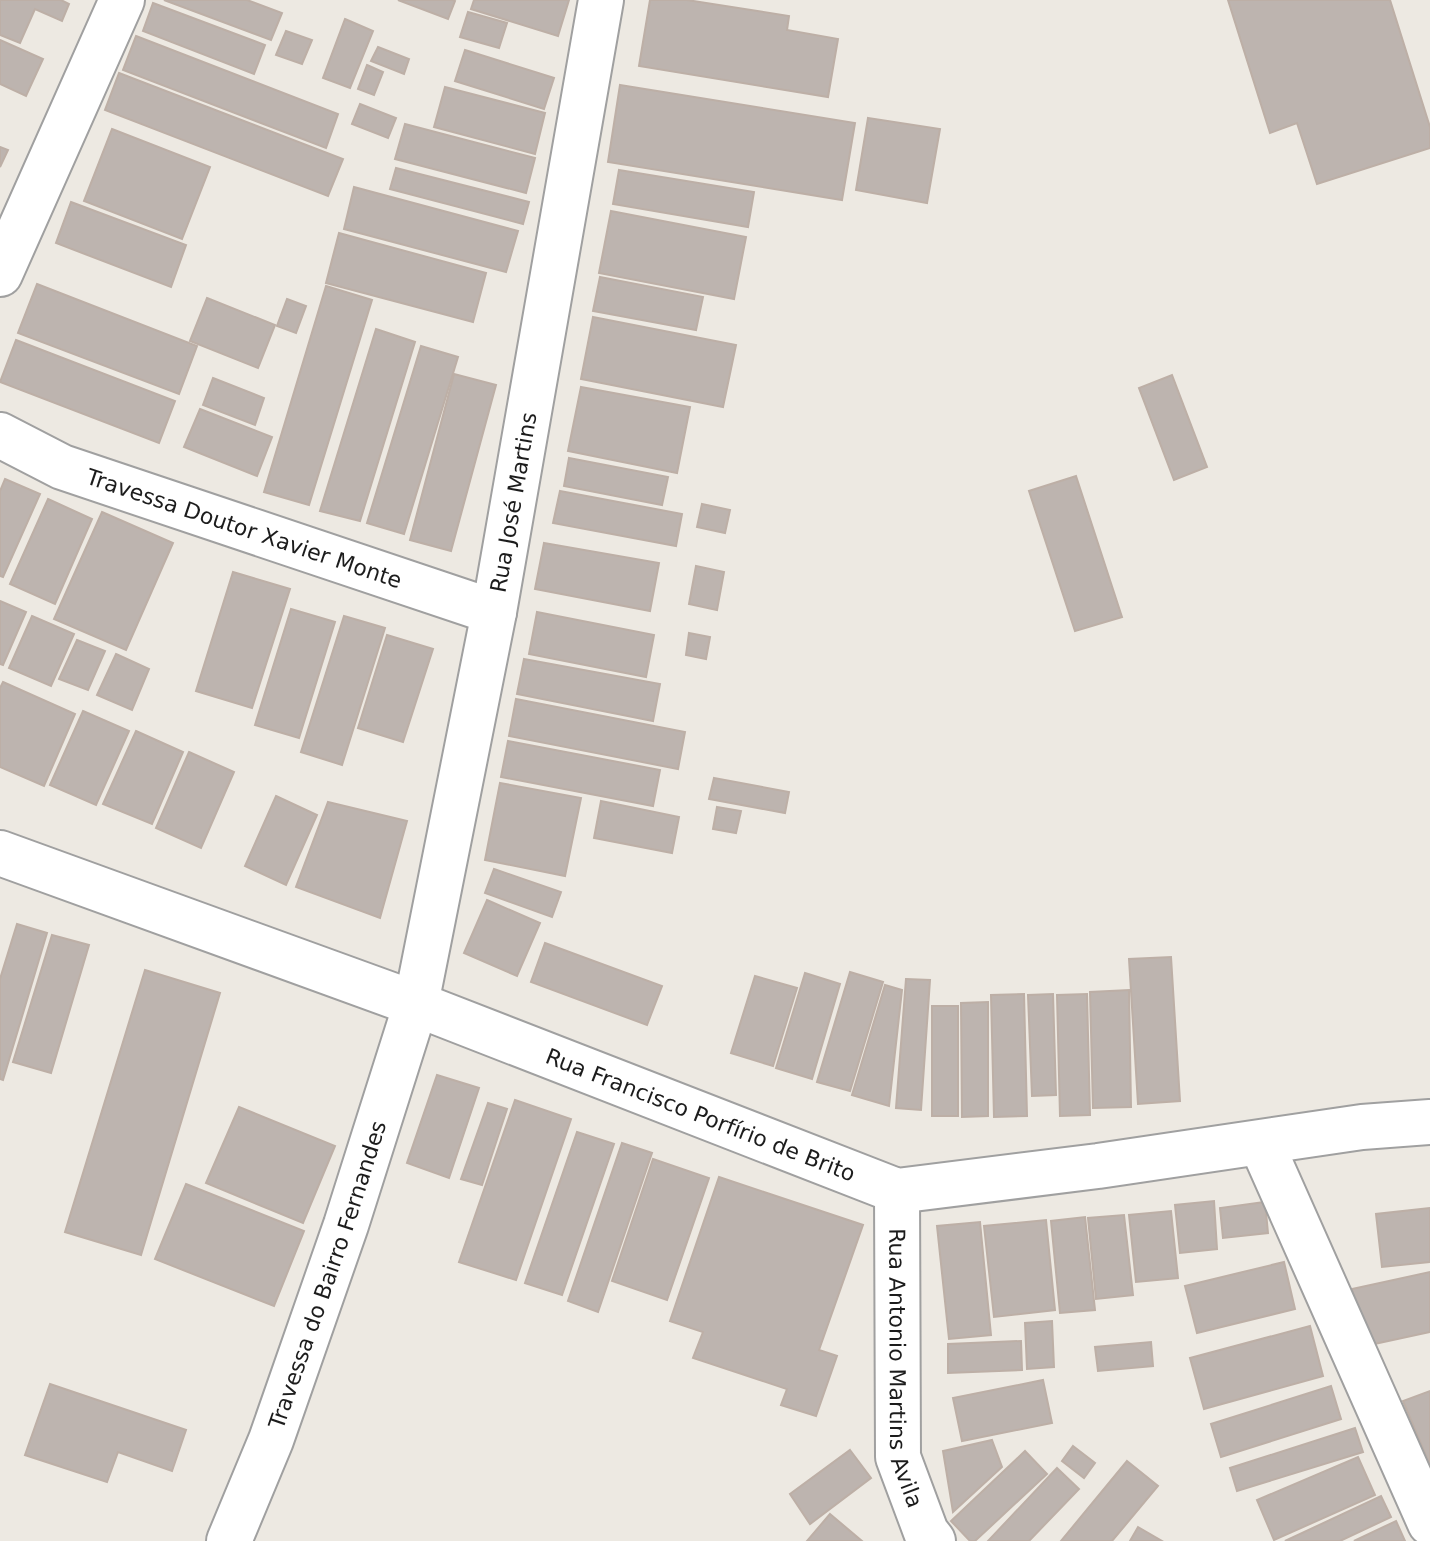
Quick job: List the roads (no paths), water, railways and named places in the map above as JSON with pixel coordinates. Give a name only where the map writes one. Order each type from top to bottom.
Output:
[{"type":"street","points":[[0,274],[122,0]]},
{"type":"street","name":"Rua José Martins","points":[[416,1004],[494,612],[601,0]]},
{"type":"street","name":"Travessa Doutor Xavier Monte","points":[[0,435],[62,467],[494,612]]},
{"type":"street","name":"Rua Francisco Porfírio de Brito","points":[[0,853],[416,1004],[897,1191],[1098,1166],[1362,1127],[1430,1122]]},
{"type":"street","name":"Travessa do Bairro Fernandes","points":[[229,1541],[271,1440],[341,1240],[416,1004]]},
{"type":"street","points":[[1261,1143],[1430,1523]]},
{"type":"street","name":"Rua Antonio Martins Avila","points":[[897,1191],[898,1457],[926,1532],[933,1541]]}]
